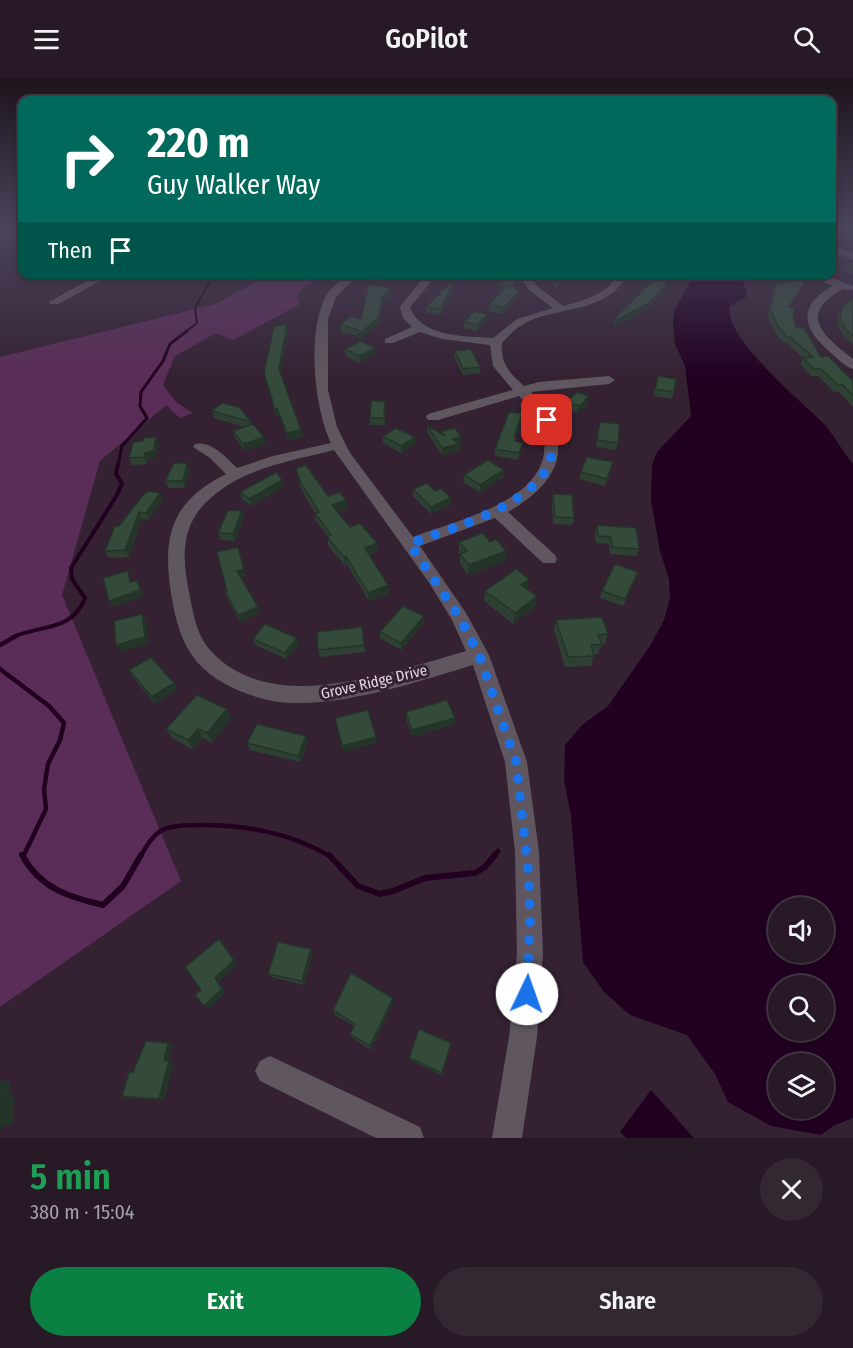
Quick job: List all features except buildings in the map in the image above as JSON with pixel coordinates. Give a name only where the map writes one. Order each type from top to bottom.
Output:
[{"type":"street","points":[[54,302],[98,279]]},
{"type":"street","points":[[349,279],[331,296],[322,319],[321,368],[324,408],[338,445],[460,618],[479,655],[516,762],[529,878],[530,920],[527,994],[507,1138]]},
{"type":"street","points":[[527,279],[533,288],[561,309]]},
{"type":"street","points":[[410,544],[497,511],[515,501],[535,484],[548,465],[553,440],[547,420],[539,408],[500,369],[495,354],[496,342],[510,328],[524,320],[608,294],[621,279]]},
{"type":"street","points":[[824,279],[848,287]]},
{"type":"street","points":[[424,283],[405,307],[407,317],[419,328],[446,336],[496,342]]},
{"type":"street","points":[[848,287],[817,302],[812,313],[812,320],[826,343],[853,365]]},
{"type":"street","points":[[390,341],[419,328]]},
{"type":"street","points":[[433,417],[521,390],[569,382],[609,380]]},
{"type":"street","name":"Grove Ridge Drive","points":[[338,445],[259,464],[235,474],[214,487],[191,508],[178,532],[174,557],[190,634],[206,659],[222,672],[248,686],[301,696],[317,695],[479,655]]},
{"type":"street","points":[[200,447],[215,455],[235,474]]},
{"type":"street","points":[[497,511],[549,559]]},
{"type":"street","points":[[270,1071],[409,1138]]},
{"type":"shaded area","points":[[261,279],[320,279],[303,288],[297,296],[300,304],[233,340],[216,333],[175,356],[163,385],[176,402],[193,413],[180,418],[166,405],[100,461],[62,595],[181,881],[0,1007],[0,357],[215,304]]},
{"type":"shaded area","points":[[691,279],[742,279],[747,292],[746,297],[730,306],[731,319],[738,334],[750,351],[782,385],[823,423],[853,464],[853,1118],[833,1126],[821,1135],[771,1126],[728,1102],[715,1074],[687,1035],[630,1015],[604,992],[583,962],[571,815],[564,780],[565,745],[582,725],[608,706],[650,646],[664,620],[670,598],[669,579],[660,551],[651,500],[652,465],[657,452],[691,416],[685,366],[675,344],[674,312]]},
{"type":"shaded area","points":[[651,1090],[694,1138],[626,1138],[620,1132]]},
{"type":"waterway","points":[[185,332],[197,323],[195,308],[211,279]]},
{"type":"waterway","points":[[118,466],[122,446],[147,418],[140,406],[141,392],[163,361],[170,344],[187,331]]},
{"type":"waterway","points":[[13,637],[64,622],[80,609],[85,598],[72,579],[71,568],[117,495],[122,483],[116,474],[118,464]]},
{"type":"waterway","points":[[0,645],[16,636]]},
{"type":"waterway","points":[[0,669],[49,706],[64,723],[60,740],[48,764],[44,789],[46,809],[23,857]]},
{"type":"waterway","points":[[140,857],[153,837],[160,831],[177,826],[201,825],[252,829],[285,836],[331,857]]},
{"type":"waterway","points":[[493,857],[498,851]]},
{"type":"waterway","points":[[23,857],[37,876],[46,883],[67,894],[103,905],[123,886],[141,855]]},
{"type":"waterway","points":[[331,857],[358,886],[380,894],[425,878],[475,873],[485,867],[495,855]]},
{"type":"route","points":[[527,994],[530,954],[529,878],[516,762],[498,704],[479,655],[460,618],[410,544],[501,509],[515,501],[535,484],[548,465],[552,453],[553,440],[547,420]]}]
